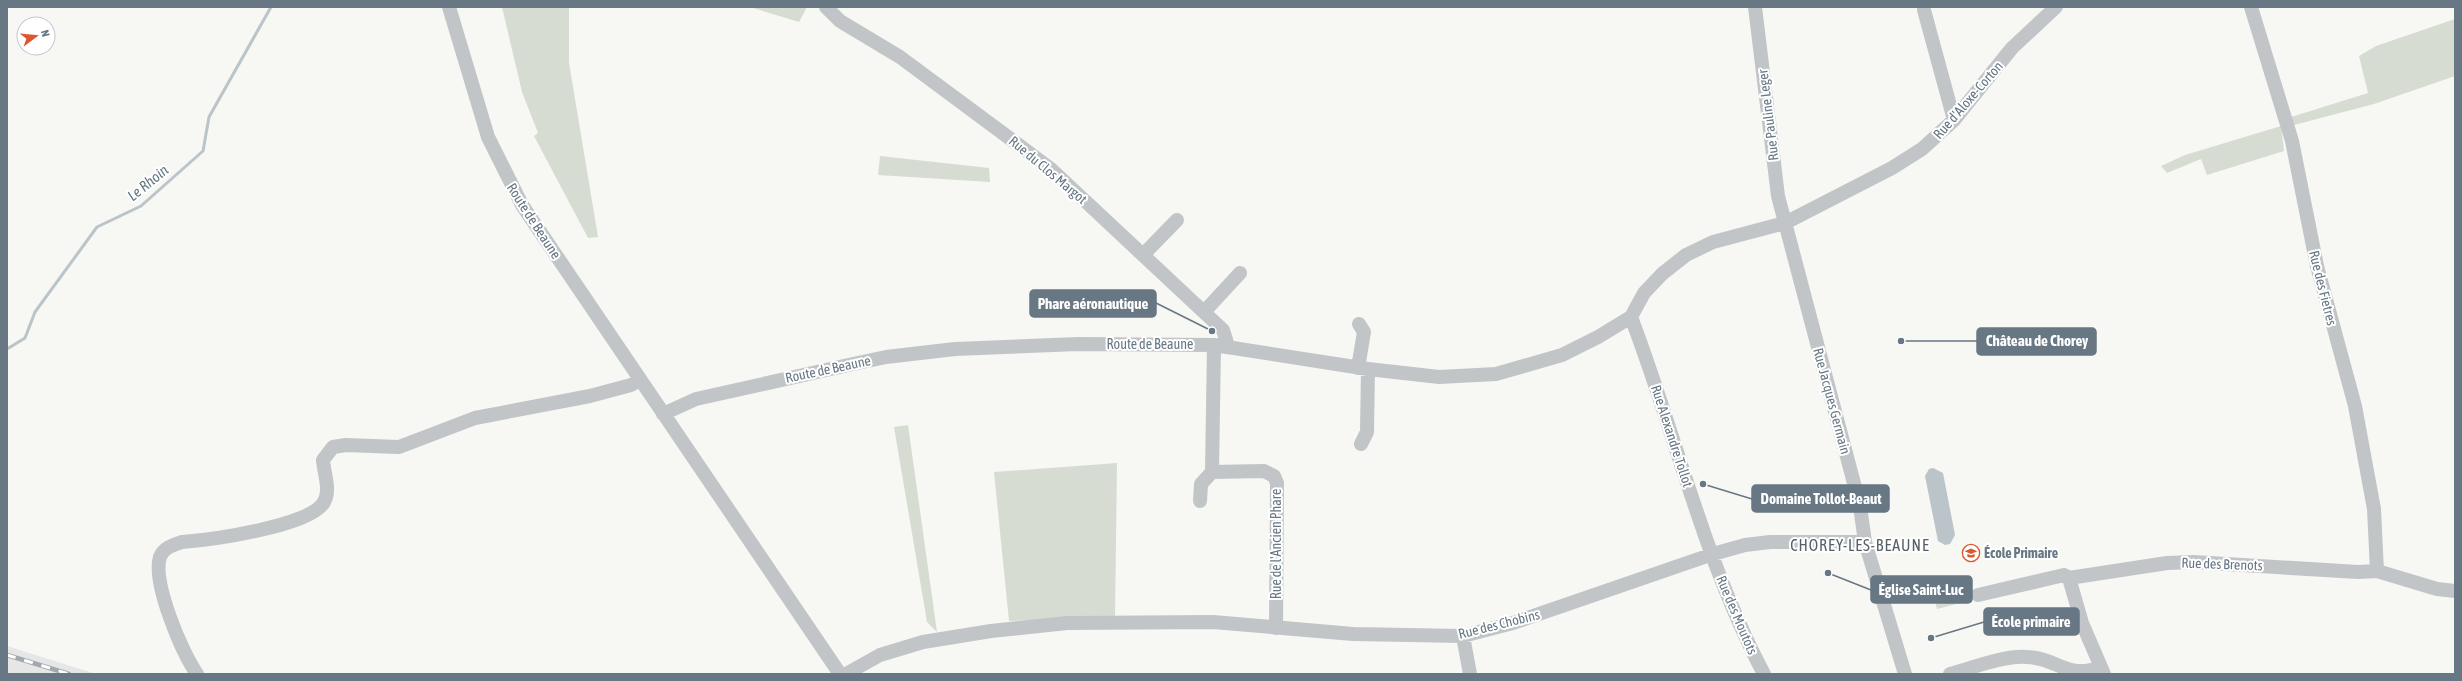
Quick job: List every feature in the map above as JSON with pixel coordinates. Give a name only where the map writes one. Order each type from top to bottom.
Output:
[{"type":"street","name":"Route de Beaune","points":[[449,7],[481,117],[502,169],[522,205],[840,674]]},
{"type":"street","name":"Rue du Clos Margot","points":[[826,7],[840,21],[900,58],[1051,169],[1223,330],[1221,345]]},
{"type":"street","name":"Rue Pauline Leger","points":[[1755,7],[1773,165],[1785,223]]},
{"type":"street","name":"Rue d'Aloxe-Corton","points":[[1631,317],[1644,293],[1662,274],[1686,255],[1713,242],[1785,223],[1892,168],[1922,149],[1954,120],[2012,48],[2056,7]]},
{"type":"street","name":"Rue des Fietres","points":[[2251,7],[2292,141],[2317,266],[2354,406],[2374,509],[2377,571]]},
{"type":"street","points":[[1924,10],[1954,120]]},
{"type":"street","points":[[1143,255],[1177,220]]},
{"type":"street","name":"Rue Jacques Germain","points":[[1785,223],[1858,499],[1865,542],[1905,674]]},
{"type":"street","points":[[1204,312],[1240,273]]},
{"type":"street","name":"Route de Beaune","points":[[663,414],[696,399],[886,357],[955,349],[1078,344],[1221,345],[1363,368],[1439,377],[1496,374],[1562,355],[1598,337],[1631,317]]},
{"type":"street","name":"Rue Alexandre Tollot","points":[[1631,317],[1648,363],[1699,521],[1713,554]]},
{"type":"street","points":[[1359,324],[1364,332],[1363,368],[1367,432],[1361,444]]},
{"type":"street","points":[[1200,501],[1201,484],[1212,472],[1221,345]]},
{"type":"street","points":[[197,674],[176,634],[159,574],[160,557],[169,547],[182,542],[264,528],[310,516],[319,510],[326,497],[323,460],[333,447],[346,445],[387,449],[399,447],[475,418],[590,396],[640,380]]},
{"type":"street","name":"Rue de l'Ancien Phare","points":[[1212,472],[1264,471],[1274,476],[1277,490],[1276,628]]},
{"type":"street","name":"Rue des Chobins","points":[[846,674],[880,655],[923,642],[1029,626],[1067,623],[1213,622],[1354,634],[1463,636],[1513,623],[1713,554],[1745,545],[1770,542],[1865,542]]},
{"type":"street","name":"Rue des Moutots","points":[[1713,554],[1726,590],[1764,674]]},
{"type":"street","name":"Rue des Brenots","points":[[1978,595],[2064,575],[2069,578],[2173,563],[2255,564],[2358,572],[2377,571],[2437,589],[2455,591]]},
{"type":"street","points":[[1950,674],[2022,657],[2039,659],[2074,672],[2102,670],[2082,623],[2069,578]]},
{"type":"street","points":[[1463,636],[1470,674]]},
{"type":"shaded area","points":[[502,7],[569,7],[569,63],[598,237],[588,238],[534,136],[538,133],[522,92]]},
{"type":"shaded area","points":[[750,7],[807,7],[799,22]]},
{"type":"shaded area","points":[[2455,19],[2455,76],[2374,104],[2294,125],[2291,117],[2368,93],[2359,56],[2376,46]]},
{"type":"shaded area","points":[[2281,126],[2284,151],[2207,175],[2201,159],[2167,173],[2161,166],[2185,155]]},
{"type":"shaded area","points":[[880,156],[989,168],[990,182],[878,175]]},
{"type":"shaded area","points":[[908,425],[937,632],[927,622],[894,427]]},
{"type":"shaded area","points":[[1117,463],[1115,618],[1009,621],[994,472]]},
{"type":"shaded area","points":[[1933,468],[1943,473],[1955,535],[1950,544],[1945,545],[1938,541],[1925,476],[1929,469]]},
{"type":"shaded area","points":[[1960,588],[1964,602],[1937,609],[1933,595]]},
{"type":"shaded area","points":[[7,646],[96,674],[7,674]]},
{"type":"waterway","name":"Le Rhoin","points":[[7,349],[25,338],[35,312],[97,227],[141,206],[203,151],[209,117],[271,7]]},
{"type":"railway","points":[[7,655],[69,674]]},
{"type":"place","name":"Phare aéronautique","points":[[1212,331]]},
{"type":"place","name":"Château de Chorey","points":[[1901,341]]},
{"type":"place","name":"Domaine Tollot-Beaut","points":[[1703,484]]},
{"type":"place","name":"École Primaire","points":[[1971,553]]},
{"type":"place","name":"Église Saint-Luc","points":[[1828,573]]},
{"type":"place","name":"École primaire","points":[[1931,638]]},
{"type":"district","name":"CHOREY-LES-BEAUNE","points":[[1860,545]]}]
